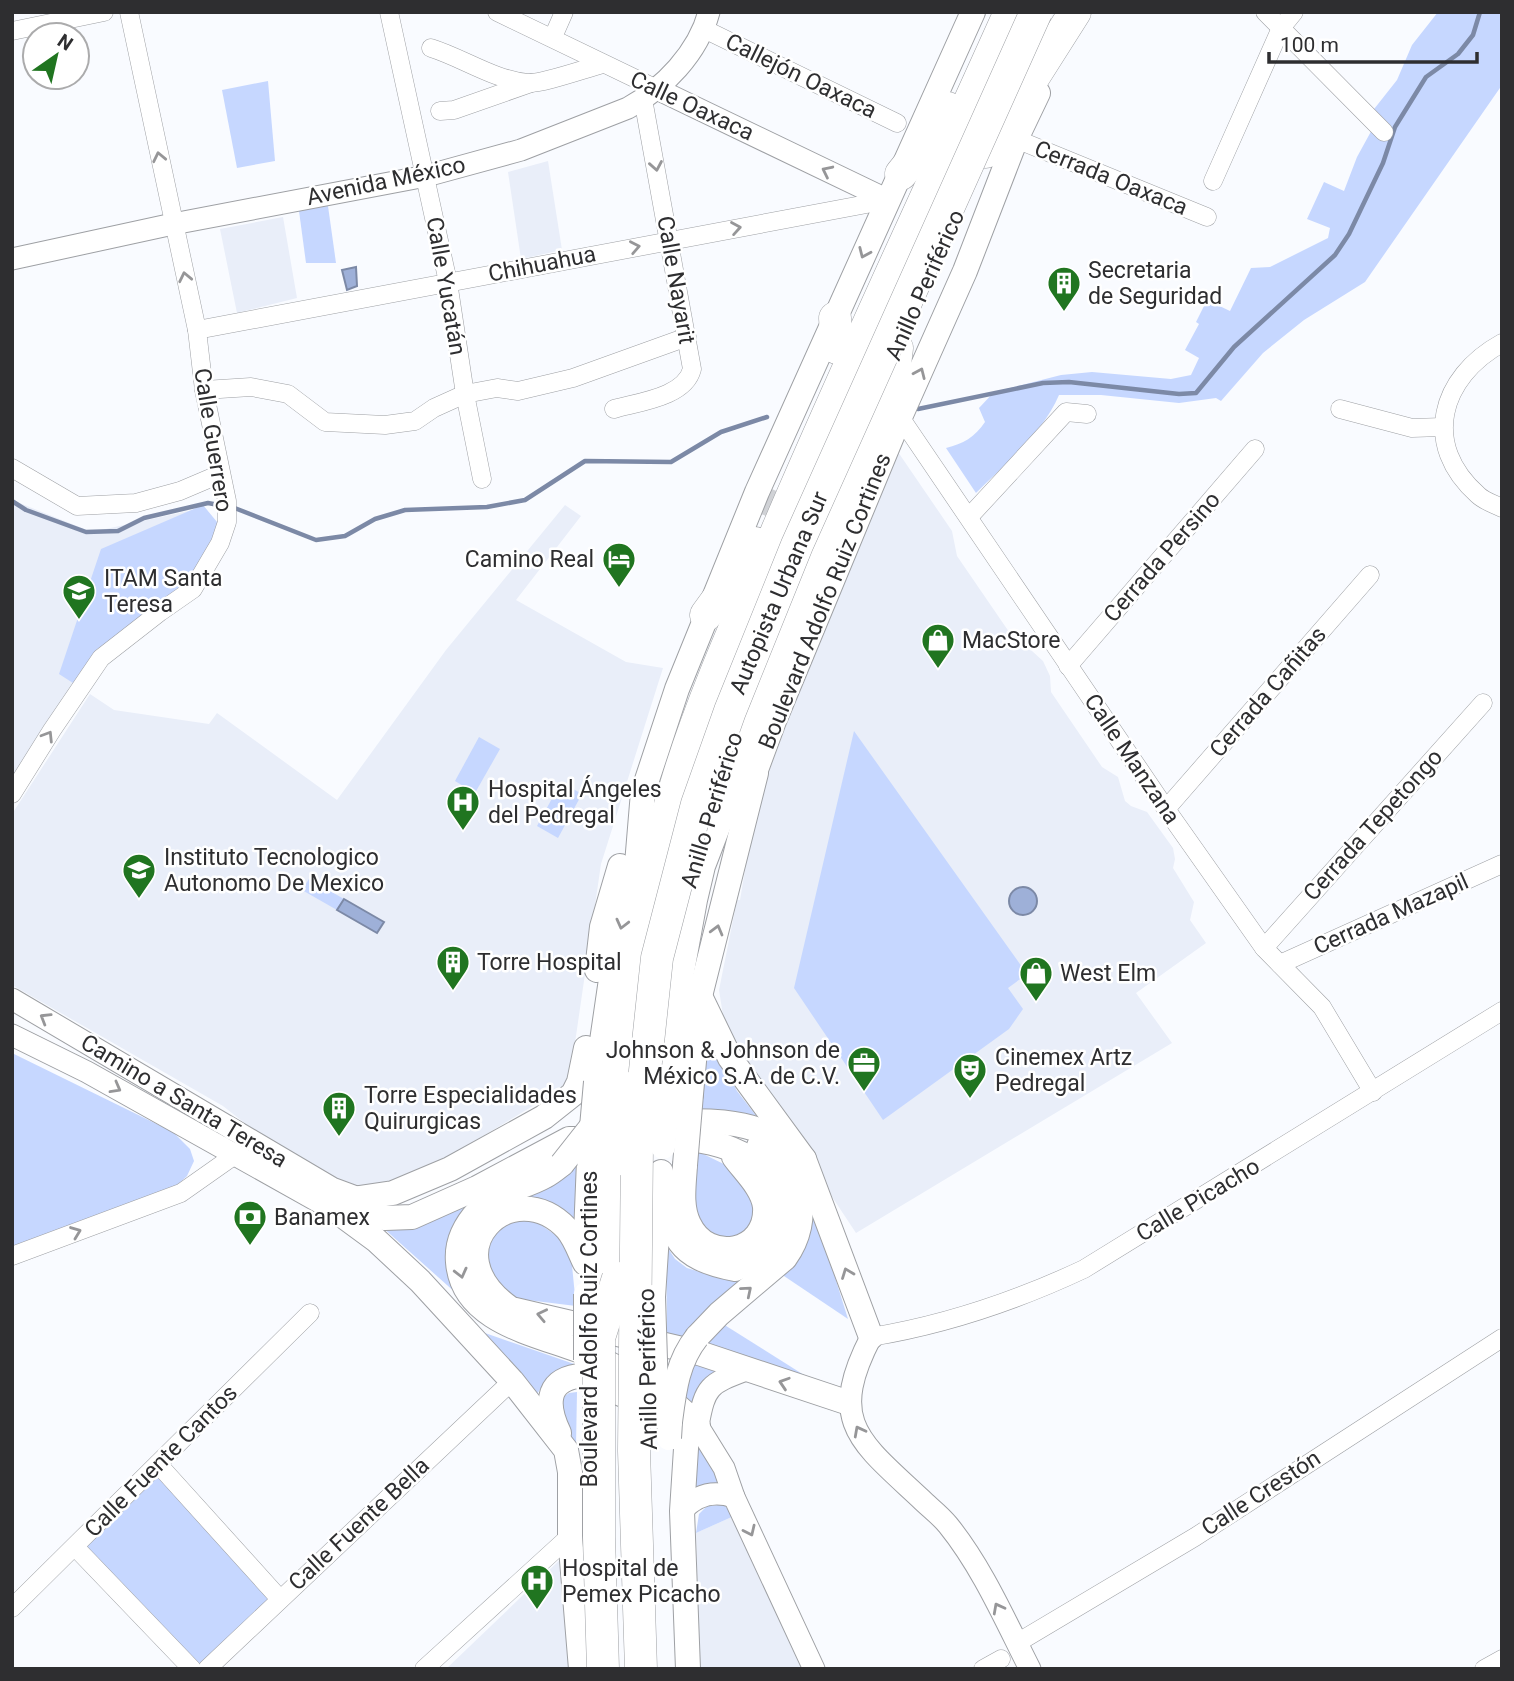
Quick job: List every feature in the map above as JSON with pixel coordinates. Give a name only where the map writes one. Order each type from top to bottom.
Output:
[{"type":"highway","points":[[895,187],[944,117],[994,12]]},
{"type":"highway","name":"Anillo Periférico","points":[[619,1669],[598,1428],[604,1290],[601,1161],[607,1083],[652,877],[676,784],[719,666],[835,393],[845,333],[1010,12]]},
{"type":"highway","name":"Autopista Urbana Sur","points":[[630,1669],[604,1290],[624,1103],[646,957],[684,804],[780,551],[904,267],[987,92],[1021,12]]},
{"type":"highway","name":"Autopista Urbana Sur","points":[[641,1669],[634,1451],[637,1146],[657,958],[697,804],[735,698],[797,545],[1036,12]]},
{"type":"highway","name":"Anillo Periférico","points":[[650,1669],[663,1432],[650,1300],[656,1162],[671,1090],[670,951],[716,783],[805,552],[1048,12]]},
{"type":"highway","points":[[986,152],[1076,12]]},
{"type":"highway","points":[[772,489],[845,333]]},
{"type":"highway","points":[[735,794],[744,744],[828,537],[866,452],[893,382],[897,348]]},
{"type":"highway","points":[[637,864],[705,629],[746,560],[835,393]]},
{"type":"highway","points":[[603,1669],[599,1537],[599,1338],[604,1290]]},
{"type":"main road","name":"Boulevard Adolfo Ruiz Cortines","points":[[604,1290],[585,1263],[601,1161],[592,1126],[607,1083],[615,952],[637,864],[643,792],[677,689],[705,629],[757,492],[845,333],[895,187],[973,12]]},
{"type":"main road","name":"Boulevard Adolfo Ruiz Cortines","points":[[671,1090],[679,988],[695,900],[714,836],[735,794],[757,767],[900,417],[965,271],[1016,139],[1076,12]]},
{"type":"main road","points":[[727,1148],[762,1195],[765,1206],[759,1232],[740,1248],[726,1251],[712,1248],[689,1224],[684,1204],[685,1165],[671,1090],[700,996],[757,767]]},
{"type":"main road","points":[[359,1198],[393,1193],[450,1169],[544,1116],[573,1094],[584,1064],[602,927],[643,792]]},
{"type":"main road","points":[[700,996],[730,1058],[804,1159],[871,1337]]},
{"type":"main road","points":[[359,1198],[386,1208],[412,1203],[571,1125],[700,1121],[758,1130],[778,1139],[804,1159]]},
{"type":"main road","points":[[676,1669],[663,1432],[677,1375],[684,1357],[697,1337],[719,1314],[785,1258],[800,1226],[801,1207],[787,1168],[772,1153],[700,1121]]},
{"type":"main road","points":[[592,1126],[562,1164],[544,1177],[496,1197],[481,1207],[460,1237],[457,1255],[459,1273],[466,1290],[487,1313],[512,1326],[592,1356],[643,1381],[682,1408],[698,1426]]},
{"type":"main road","points":[[337,1212],[385,1219],[412,1217],[477,1188],[569,1139],[685,1138],[727,1148],[749,1158],[769,1174],[780,1193],[783,1209],[778,1230],[765,1251],[735,1269],[711,1265],[691,1255],[678,1242],[671,1226],[656,1162]]},
{"type":"main road","points":[[585,1263],[569,1231],[551,1216],[530,1209],[510,1210],[496,1218],[484,1230],[477,1246],[476,1262],[481,1280],[495,1297],[511,1308],[686,1350],[849,1403]]},
{"type":"main road","points":[[337,1212],[376,1240],[420,1280],[512,1381],[566,1450]]},
{"type":"main road","points":[[453,1315],[536,1345],[558,1343]]},
{"type":"main road","points":[[581,1669],[570,1536],[570,1472],[566,1450],[550,1406],[552,1393],[560,1383],[569,1377],[578,1376],[678,1418],[685,1424],[687,1433],[682,1511],[688,1669]]},
{"type":"main road","name":"Boulevard Adolfo Ruiz Cortines","points":[[594,1669],[598,1428]]},
{"type":"street","points":[[12,31],[104,12]]},
{"type":"street","name":"Calle Guerrero","points":[[12,794],[101,659],[193,589],[220,543],[227,522],[227,501],[204,390],[197,330],[129,12]]},
{"type":"street","name":"Calle Yucatán","points":[[390,12],[448,282],[465,394],[482,479]]},
{"type":"street","name":"Calle Oaxaca","points":[[497,12],[553,37],[650,94],[895,187]]},
{"type":"street","points":[[553,37],[564,12]]},
{"type":"street","points":[[1265,12],[1384,132]]},
{"type":"street","points":[[1213,181],[1281,28],[1294,12]]},
{"type":"street","name":"Avenida México","points":[[12,260],[173,224],[426,176],[521,150],[628,108],[650,94],[682,64],[707,21]]},
{"type":"street","name":"Callejón Oaxaca","points":[[707,21],[897,123]]},
{"type":"street","points":[[430,48],[453,55],[496,75],[531,83]]},
{"type":"street","points":[[440,111],[454,110],[531,83],[603,64]]},
{"type":"street","name":"Calle Nayarit","points":[[614,409],[673,392],[689,379],[692,369],[669,240],[650,94]]},
{"type":"street","name":"Cerrada Oaxaca","points":[[1016,139],[1207,217]]},
{"type":"street","name":"Chihuahua","points":[[197,330],[669,240],[895,187]]},
{"type":"street","points":[[204,390],[251,387],[288,394],[325,422],[386,425],[415,421],[434,408],[465,394],[497,388],[518,391],[573,378],[687,337]]},
{"type":"street","points":[[1502,343],[1490,349],[1465,370],[1449,397],[1442,427],[1445,446],[1459,475],[1479,497],[1502,508]]},
{"type":"street","points":[[1340,409],[1412,428],[1442,427]]},
{"type":"street","points":[[969,517],[1066,412],[1087,414]]},
{"type":"street","name":"Calle Manzana","points":[[900,417],[1166,809],[1264,948],[1322,1007],[1373,1093]]},
{"type":"street","name":"Cerrada Persino","points":[[1068,666],[1255,449]]},
{"type":"street","points":[[12,468],[77,506],[136,503],[180,491],[220,474]]},
{"type":"street","name":"Cerrada Cañitas","points":[[1166,809],[1370,575]]},
{"type":"street","name":"Cerrada Tepetongo","points":[[1264,948],[1483,703]]},
{"type":"street","name":"Cerrada Mazapil","points":[[1280,964],[1502,864]]},
{"type":"street","name":"Camino a Santa Teresa","points":[[12,999],[332,1188],[359,1198]]},
{"type":"street","name":"Calle Picacho","points":[[871,1337],[919,1328],[1044,1288],[1084,1269],[1502,1011]]},
{"type":"street","name":"Camino a Santa Teresa","points":[[12,1035],[87,1072],[337,1212]]},
{"type":"street","points":[[12,1256],[181,1193],[235,1155]]},
{"type":"street","name":"Calle Fuente Cantos","points":[[12,1608],[310,1313]]},
{"type":"street","points":[[871,1337],[855,1373],[849,1403],[852,1418],[862,1439],[884,1464],[946,1523],[972,1560],[1030,1669]]},
{"type":"street","name":"Calle Crestón","points":[[1017,1643],[1195,1537],[1502,1338]]},
{"type":"street","points":[[746,1370],[718,1381],[708,1390],[702,1401],[698,1426],[724,1468],[734,1497],[814,1669]]},
{"type":"street","name":"Calle Fuente Bella","points":[[208,1669],[512,1381]]},
{"type":"street","points":[[158,1464],[280,1599]]},
{"type":"street","points":[[682,1511],[694,1500],[708,1494],[734,1497]]},
{"type":"street","points":[[424,1669],[570,1536]]},
{"type":"street","points":[[75,1547],[192,1669]]},
{"type":"street","points":[[983,1669],[1001,1659]]},
{"type":"street","points":[[1484,1669],[1502,1660]]},
{"type":"shaded area","points":[[1438,12],[1502,12],[1502,85],[1365,282],[1304,320],[1263,353],[1221,401],[1216,398],[1179,403],[1101,395],[1059,395],[1033,435],[976,493],[946,448],[977,432],[985,422],[979,408],[994,392],[1061,375],[1092,372],[1171,379],[1191,375],[1199,358],[1185,350],[1199,324],[1196,322],[1207,300],[1230,311],[1251,268],[1270,267],[1328,238],[1330,228],[1307,219],[1324,182],[1344,191],[1357,157],[1374,126],[1367,118],[1397,80],[1412,45]]},
{"type":"shaded area","points":[[268,81],[275,161],[237,168],[222,90]]},
{"type":"shaded area","points":[[548,161],[562,250],[521,259],[508,172]]},
{"type":"shaded area","points":[[328,206],[336,263],[306,263],[299,211]]},
{"type":"shaded area","points":[[283,217],[297,298],[237,313],[220,229]]},
{"type":"shaded area","points":[[356,267],[357,286],[347,290],[342,270]]},
{"type":"shaded area","points":[[898,452],[952,531],[957,556],[1018,645],[1032,651],[1043,661],[1050,676],[1051,692],[1102,767],[1118,777],[1125,801],[1147,812],[1173,848],[1173,868],[1194,902],[1190,920],[1206,943],[1136,993],[1172,1043],[856,1233],[762,1091],[725,1028],[719,990],[737,900],[740,900],[756,805],[815,650]]},
{"type":"shaded area","name":"ITAM Santa Teresa","points":[[12,500],[92,532],[202,508],[99,652],[12,783]]},
{"type":"shaded area","points":[[203,505],[222,528],[193,589],[97,649],[73,683],[59,674],[101,549]]},
{"type":"shaded area","name":"Hospital Ángeles del Pedregal","points":[[565,505],[581,516],[516,600],[626,662],[663,668],[601,864],[569,1084],[422,1173],[356,1195],[285,1155],[223,1106],[12,985],[12,814],[90,694],[114,710],[209,724],[217,713],[337,800],[446,650]]},
{"type":"shaded area","points":[[854,731],[1027,974],[1008,988],[1023,1009],[1009,1029],[883,1120],[794,988]]},
{"type":"shaded area","points":[[479,737],[500,749],[475,793],[455,781]]},
{"type":"shaded area","points":[[561,782],[582,794],[558,838],[537,826]]},
{"type":"shaded area","points":[[309,879],[344,899],[337,910],[302,890]]},
{"type":"shaded area","points":[[1023,887],[1033,891],[1037,901],[1033,911],[1023,915],[1013,911],[1009,901],[1013,891]]},
{"type":"shaded area","points":[[344,899],[384,922],[377,933],[337,910]]},
{"type":"shaded area","points":[[701,1024],[737,1091],[761,1122],[696,1110]]},
{"type":"shaded area","points":[[12,1053],[173,1132],[190,1149],[194,1161],[187,1176],[169,1193],[12,1250]]},
{"type":"shaded area","points":[[695,1150],[734,1169],[752,1188],[754,1230],[714,1242],[693,1207]]},
{"type":"shaded area","points":[[582,1156],[579,1223],[556,1207],[532,1202],[513,1202]]},
{"type":"shaded area","points":[[811,1200],[848,1319],[781,1274]]},
{"type":"shaded area","points":[[472,1201],[448,1257],[448,1269],[457,1294],[381,1226],[429,1221]]},
{"type":"shaded area","points":[[525,1214],[570,1245],[576,1306],[511,1298],[499,1292],[483,1245],[489,1233]]},
{"type":"shaded area","points":[[666,1245],[675,1259],[687,1268],[716,1277],[733,1278],[757,1269],[683,1339],[667,1333]]},
{"type":"shaded area","points":[[723,1324],[823,1387],[702,1345]]},
{"type":"shaded area","points":[[485,1333],[580,1366],[544,1384],[537,1394]]},
{"type":"shaded area","points":[[694,1360],[720,1368],[703,1384],[695,1406],[679,1396]]},
{"type":"shaded area","points":[[577,1392],[576,1446],[565,1427],[562,1398]]},
{"type":"shaded area","points":[[702,1445],[720,1487],[696,1487],[697,1446]]},
{"type":"shaded area","points":[[158,1473],[274,1599],[202,1669],[82,1546]]},
{"type":"shaded area","points":[[707,1506],[725,1506],[734,1516],[696,1533],[699,1514]]},
{"type":"shaded area","points":[[734,1516],[802,1669],[700,1669],[696,1533]]},
{"type":"shaded area","name":"Hospital de Pemex Picacho","points":[[566,1554],[570,1669],[446,1669]]},
{"type":"waterway","points":[[918,409],[1043,383],[1069,382],[1179,394],[1196,393],[1234,347],[1335,255],[1349,234],[1383,163],[1395,127],[1426,77],[1458,54],[1473,35],[1480,12]]},
{"type":"waterway","points":[[232,507],[316,540],[345,536],[375,519],[405,510],[487,507],[525,500],[585,461],[671,462],[721,432],[767,417]]},
{"type":"waterway","points":[[12,501],[26,510],[86,532],[118,531],[144,518],[208,503],[224,506]]},
{"type":"tunnel","points":[[742,558],[772,489]]},
{"type":"place","name":"Secretaria de Seguridad","points":[[1064,313]]},
{"type":"place","name":"Camino Real","points":[[619,589]]},
{"type":"place","name":"ITAM Santa Teresa","points":[[79,621]]},
{"type":"place","name":"MacStore","points":[[938,670]]},
{"type":"place","name":"Hospital Ángeles del Pedregal","points":[[463,832]]},
{"type":"place","name":"Instituto Tecnologico Autonomo De Mexico","points":[[139,900]]},
{"type":"place","name":"Torre Hospital","points":[[453,992]]},
{"type":"place","name":"West Elm","points":[[1036,1003]]},
{"type":"place","name":"Johnson & Johnson de México S.A. de C.V.","points":[[864,1093]]},
{"type":"place","name":"Cinemex Artz Pedregal","points":[[970,1100]]},
{"type":"place","name":"Torre Especialidades Quirurgicas","points":[[339,1138]]},
{"type":"place","name":"Banamex","points":[[250,1247]]},
{"type":"place","name":"Hospital de Pemex Picacho","points":[[537,1611]]}]
